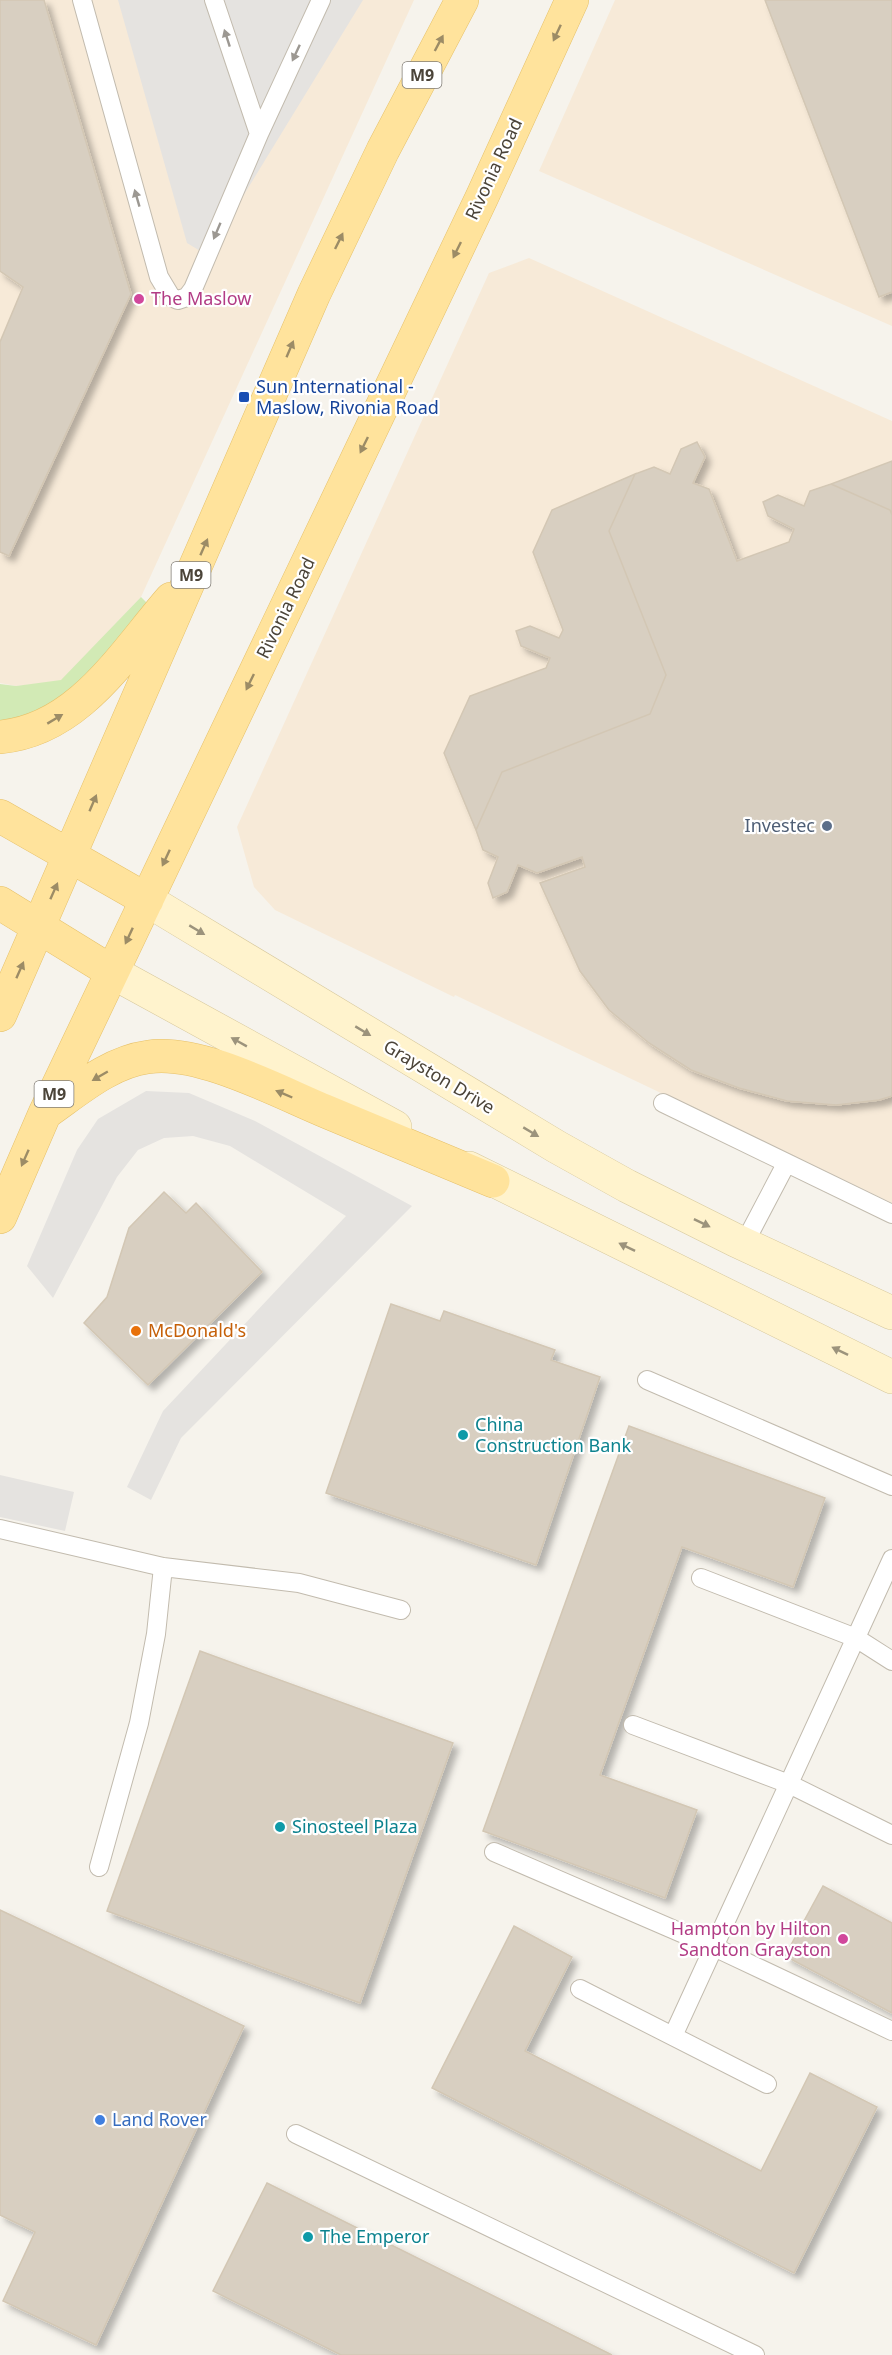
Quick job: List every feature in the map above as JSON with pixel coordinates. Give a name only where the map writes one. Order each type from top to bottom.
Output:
[{"type":"main road","name":"M9","points":[[0,1015],[314,294],[383,150],[462,0]]},
{"type":"main road","name":"Rivonia Road","points":[[0,1217],[45,1113],[482,197],[572,0]]},
{"type":"main road","points":[[0,737],[31,732],[53,722],[80,702],[112,671],[191,576]]},
{"type":"main road","name":"Grayston Drive","points":[[0,816],[147,900],[557,1147],[627,1186],[744,1244],[892,1313]]},
{"type":"main road","points":[[0,903],[112,972],[493,1181],[892,1377]]},
{"type":"main road","points":[[45,1113],[91,1081],[121,1065],[146,1057],[177,1056],[227,1070],[493,1181]]},
{"type":"lane","points":[[82,0],[159,277],[171,297],[178,300],[187,297],[193,289],[259,134],[321,0]]},
{"type":"lane","points":[[214,0],[259,134]]},
{"type":"lane","points":[[663,1103],[892,1214]]},
{"type":"lane","points":[[744,1244],[786,1164]]},
{"type":"lane","points":[[647,1380],[892,1486]]},
{"type":"lane","points":[[0,1529],[163,1567],[299,1583],[401,1610]]},
{"type":"lane","points":[[673,2036],[892,1559]]},
{"type":"lane","points":[[99,1868],[139,1723],[156,1634],[163,1567]]},
{"type":"lane","points":[[700,1578],[856,1638],[892,1662]]},
{"type":"lane","points":[[633,1725],[789,1784],[892,1835]]},
{"type":"lane","points":[[494,1852],[714,1947],[892,2031]]},
{"type":"lane","points":[[580,1989],[767,2084]]},
{"type":"lane","points":[[296,2134],[755,2355]]},
{"type":"shaded area","name":"The Maslow","points":[[0,0],[414,0],[141,597],[61,681],[16,686],[0,683]]},
{"type":"shaded area","points":[[118,0],[363,0],[207,255],[187,243]]},
{"type":"shaded area","points":[[615,0],[892,0],[892,326],[539,171]]},
{"type":"shaded area","points":[[529,258],[892,421],[892,1203],[455,995],[454,997],[275,910],[254,887],[237,827],[489,273]]},
{"type":"shaded area","points":[[146,1091],[189,1093],[255,1121],[412,1206],[181,1438],[151,1500],[127,1487],[163,1411],[346,1216],[230,1146],[193,1136],[164,1138],[138,1150],[117,1177],[53,1298],[27,1266],[77,1150],[98,1119]]},
{"type":"shaded area","points":[[0,1475],[74,1492],[65,1531],[0,1517]]},
{"type":"green space","points":[[141,597],[161,617],[116,675],[0,744],[0,684],[16,686],[61,680]]},
{"type":"building","points":[[0,0],[44,0],[131,294],[9,556],[0,552],[0,342],[23,287],[0,271]]},
{"type":"building","points":[[765,0],[892,0],[892,292],[879,297]]},
{"type":"building","points":[[697,442],[705,457],[693,483],[709,489],[737,561],[789,542],[794,529],[768,516],[763,502],[778,495],[804,506],[810,491],[831,484],[890,510],[892,515],[892,1096],[879,1100],[836,1105],[787,1101],[739,1088],[691,1070],[649,1043],[609,1010],[580,971],[540,883],[585,867],[582,857],[537,873],[518,865],[507,892],[493,898],[488,883],[498,857],[483,850],[476,830],[502,772],[650,714],[666,675],[609,531],[635,474],[654,467],[670,474],[681,449]]},
{"type":"building","points":[[892,461],[892,515],[890,510],[831,484]]},
{"type":"building","points":[[635,474],[609,531],[666,675],[650,714],[502,772],[476,830],[444,753],[470,696],[546,668],[550,658],[521,646],[516,631],[530,626],[559,638],[563,630],[533,552],[552,510]]},
{"type":"building","points":[[164,1192],[186,1213],[196,1203],[262,1272],[148,1385],[84,1323],[107,1297],[129,1228]]},
{"type":"building","name":"China Construction Bank","points":[[391,1304],[440,1321],[444,1311],[555,1350],[551,1360],[600,1377],[536,1565],[326,1493]]},
{"type":"building","points":[[629,1426],[825,1498],[793,1587],[682,1547],[600,1775],[697,1810],[665,1898],[483,1831]]},
{"type":"building","name":"Sinosteel Plaza","points":[[200,1651],[453,1743],[360,2003],[107,1911]]},
{"type":"building","name":"Hampton by Hilton Sandton Grayston","points":[[823,1886],[892,1923],[892,2013],[785,1956]]},
{"type":"building","name":"Land Rover","points":[[0,1910],[244,2026],[96,2345],[3,2301],[35,2232],[0,2215]]},
{"type":"building","points":[[514,1926],[572,1957],[525,2051],[761,2171],[810,2073],[877,2107],[794,2273],[432,2088]]},
{"type":"building","name":"The Emperor","points":[[267,2183],[612,2355],[341,2355],[213,2291]]},
{"type":"place","name":"The Maslow","points":[[139,299]]},
{"type":"place","name":"Sun International - Maslow, Rivonia Road","points":[[244,397]]},
{"type":"place","name":"Investec","points":[[827,826]]},
{"type":"place","name":"McDonald's","points":[[136,1331]]},
{"type":"place","name":"China Construction Bank","points":[[463,1435]]},
{"type":"place","name":"Sinosteel Plaza","points":[[280,1827]]},
{"type":"place","name":"Hampton by Hilton Sandton Grayston","points":[[843,1939]]},
{"type":"place","name":"Land Rover","points":[[100,2120]]},
{"type":"place","name":"The Emperor","points":[[308,2237]]}]
